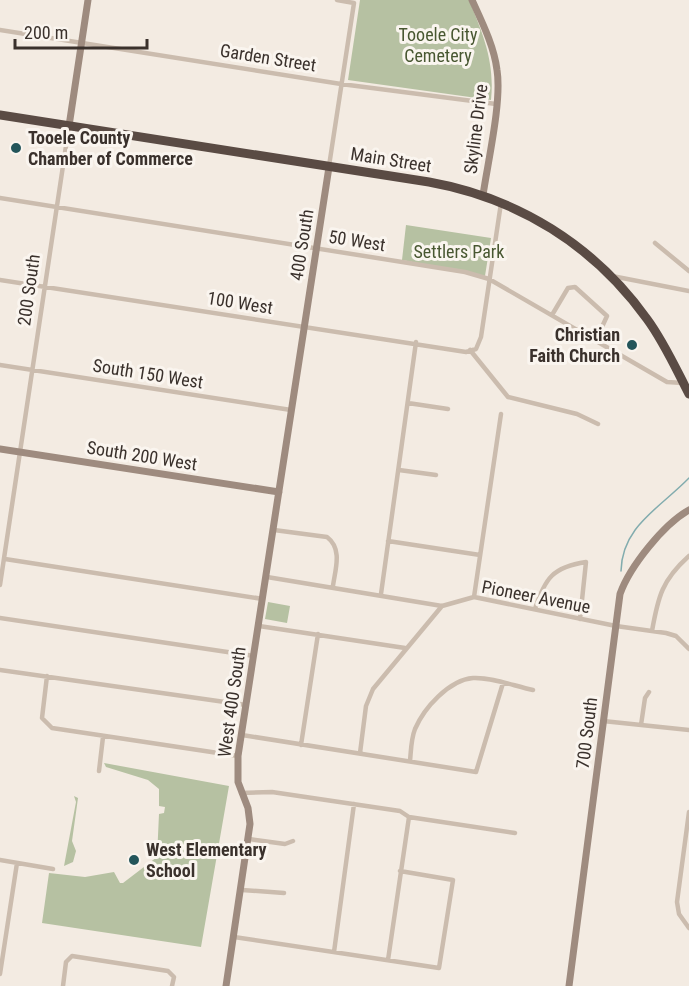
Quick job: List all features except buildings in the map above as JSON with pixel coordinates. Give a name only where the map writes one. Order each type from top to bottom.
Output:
[{"type":"highway","name":"Main Street","points":[[0,115],[429,182],[501,201],[560,233],[612,276],[648,320],[689,394]]},
{"type":"street","name":"200 South","points":[[0,585],[88,0]]},
{"type":"street","name":"400 South","points":[[279,492],[354,3],[337,0]]},
{"type":"street","name":"Skyline Drive","points":[[472,0],[497,70],[496,104],[483,195]]},
{"type":"street","name":"Garden Street","points":[[0,30],[341,84],[496,104]]},
{"type":"street","name":"50 West","points":[[0,198],[465,272],[489,279],[668,382],[683,382]]},
{"type":"street","points":[[501,201],[481,337],[473,350],[508,397],[578,414],[598,424]]},
{"type":"street","points":[[655,243],[689,271]]},
{"type":"street","points":[[612,276],[689,291]]},
{"type":"street","name":"100 West","points":[[0,280],[473,350]]},
{"type":"street","points":[[552,315],[568,288],[574,286],[607,318],[596,340]]},
{"type":"street","points":[[381,594],[416,342]]},
{"type":"street","name":"South 150 West","points":[[0,365],[291,410]]},
{"type":"street","points":[[408,403],[448,409]]},
{"type":"street","points":[[474,597],[501,414]]},
{"type":"street","name":"South 200 West","points":[[0,449],[279,492]]},
{"type":"street","points":[[399,470],[436,475]]},
{"type":"street","name":"West 400 South","points":[[226,986],[249,839],[248,808],[238,782],[238,756],[279,492]]},
{"type":"street","name":"700 South","points":[[569,986],[616,626],[625,581],[675,518],[689,510]]},
{"type":"street","points":[[0,530],[8,531]]},
{"type":"street","points":[[274,530],[327,537],[333,541],[338,550],[333,586]]},
{"type":"street","points":[[388,541],[480,555]]},
{"type":"street","points":[[652,631],[658,595],[663,584],[689,556]]},
{"type":"street","points":[[4,559],[264,599]]},
{"type":"street","points":[[535,609],[541,590],[550,576],[562,566],[586,562],[580,619]]},
{"type":"street","name":"Pioneer Avenue","points":[[267,577],[333,586],[442,606],[474,597],[676,636],[688,645]]},
{"type":"street","points":[[360,753],[366,706],[373,689],[442,606]]},
{"type":"street","points":[[0,618],[254,656]]},
{"type":"street","points":[[259,626],[405,648]]},
{"type":"street","points":[[301,745],[318,634]]},
{"type":"street","points":[[0,669],[246,705]]},
{"type":"street","points":[[48,676],[42,718],[52,728],[238,756]]},
{"type":"street","points":[[410,762],[415,730],[427,710],[446,689],[460,680],[475,678],[533,690]]},
{"type":"street","points":[[242,735],[476,772],[503,683]]},
{"type":"street","points":[[641,725],[645,698],[649,692]]},
{"type":"street","points":[[603,721],[689,730]]},
{"type":"street","points":[[99,771],[103,737]]},
{"type":"street","points":[[241,793],[272,792],[400,811],[409,817],[515,833]]},
{"type":"street","points":[[334,952],[354,804]]},
{"type":"street","points":[[687,927],[679,914],[677,902],[689,812]]},
{"type":"street","points":[[388,960],[409,817]]},
{"type":"street","points":[[249,839],[285,844],[293,842]]},
{"type":"street","points":[[0,860],[53,869]]},
{"type":"street","points":[[0,974],[17,863]]},
{"type":"street","points":[[234,937],[439,968],[453,880],[400,871]]},
{"type":"street","points":[[242,890],[284,893]]},
{"type":"street","points":[[63,986],[66,962],[72,956],[168,971],[174,977],[172,986]]},
{"type":"green space","name":"Tooele City Cemetery","points":[[360,0],[469,0],[489,61],[491,100],[348,80]]},
{"type":"green space","name":"Settlers Park","points":[[406,225],[491,238],[485,276],[402,260]]},
{"type":"green space","points":[[268,602],[290,606],[287,623],[265,619]]},
{"type":"green space","name":"West Elementary School","points":[[104,763],[229,786],[201,947],[42,923],[49,873],[85,877],[114,872],[120,883],[123,883],[157,857],[159,814],[164,813],[165,807],[159,806],[159,789],[148,780],[106,767]]},
{"type":"green space","points":[[74,796],[78,798],[72,841],[76,851],[73,862],[64,866],[76,802]]},
{"type":"waterway","points":[[621,571],[623,555],[635,530],[689,478]]},
{"type":"place","name":"Tooele County Chamber of Commerce","points":[[16,148]]},
{"type":"place","name":"Christian Faith Church","points":[[632,345]]},
{"type":"place","name":"West Elementary School","points":[[134,860]]}]
